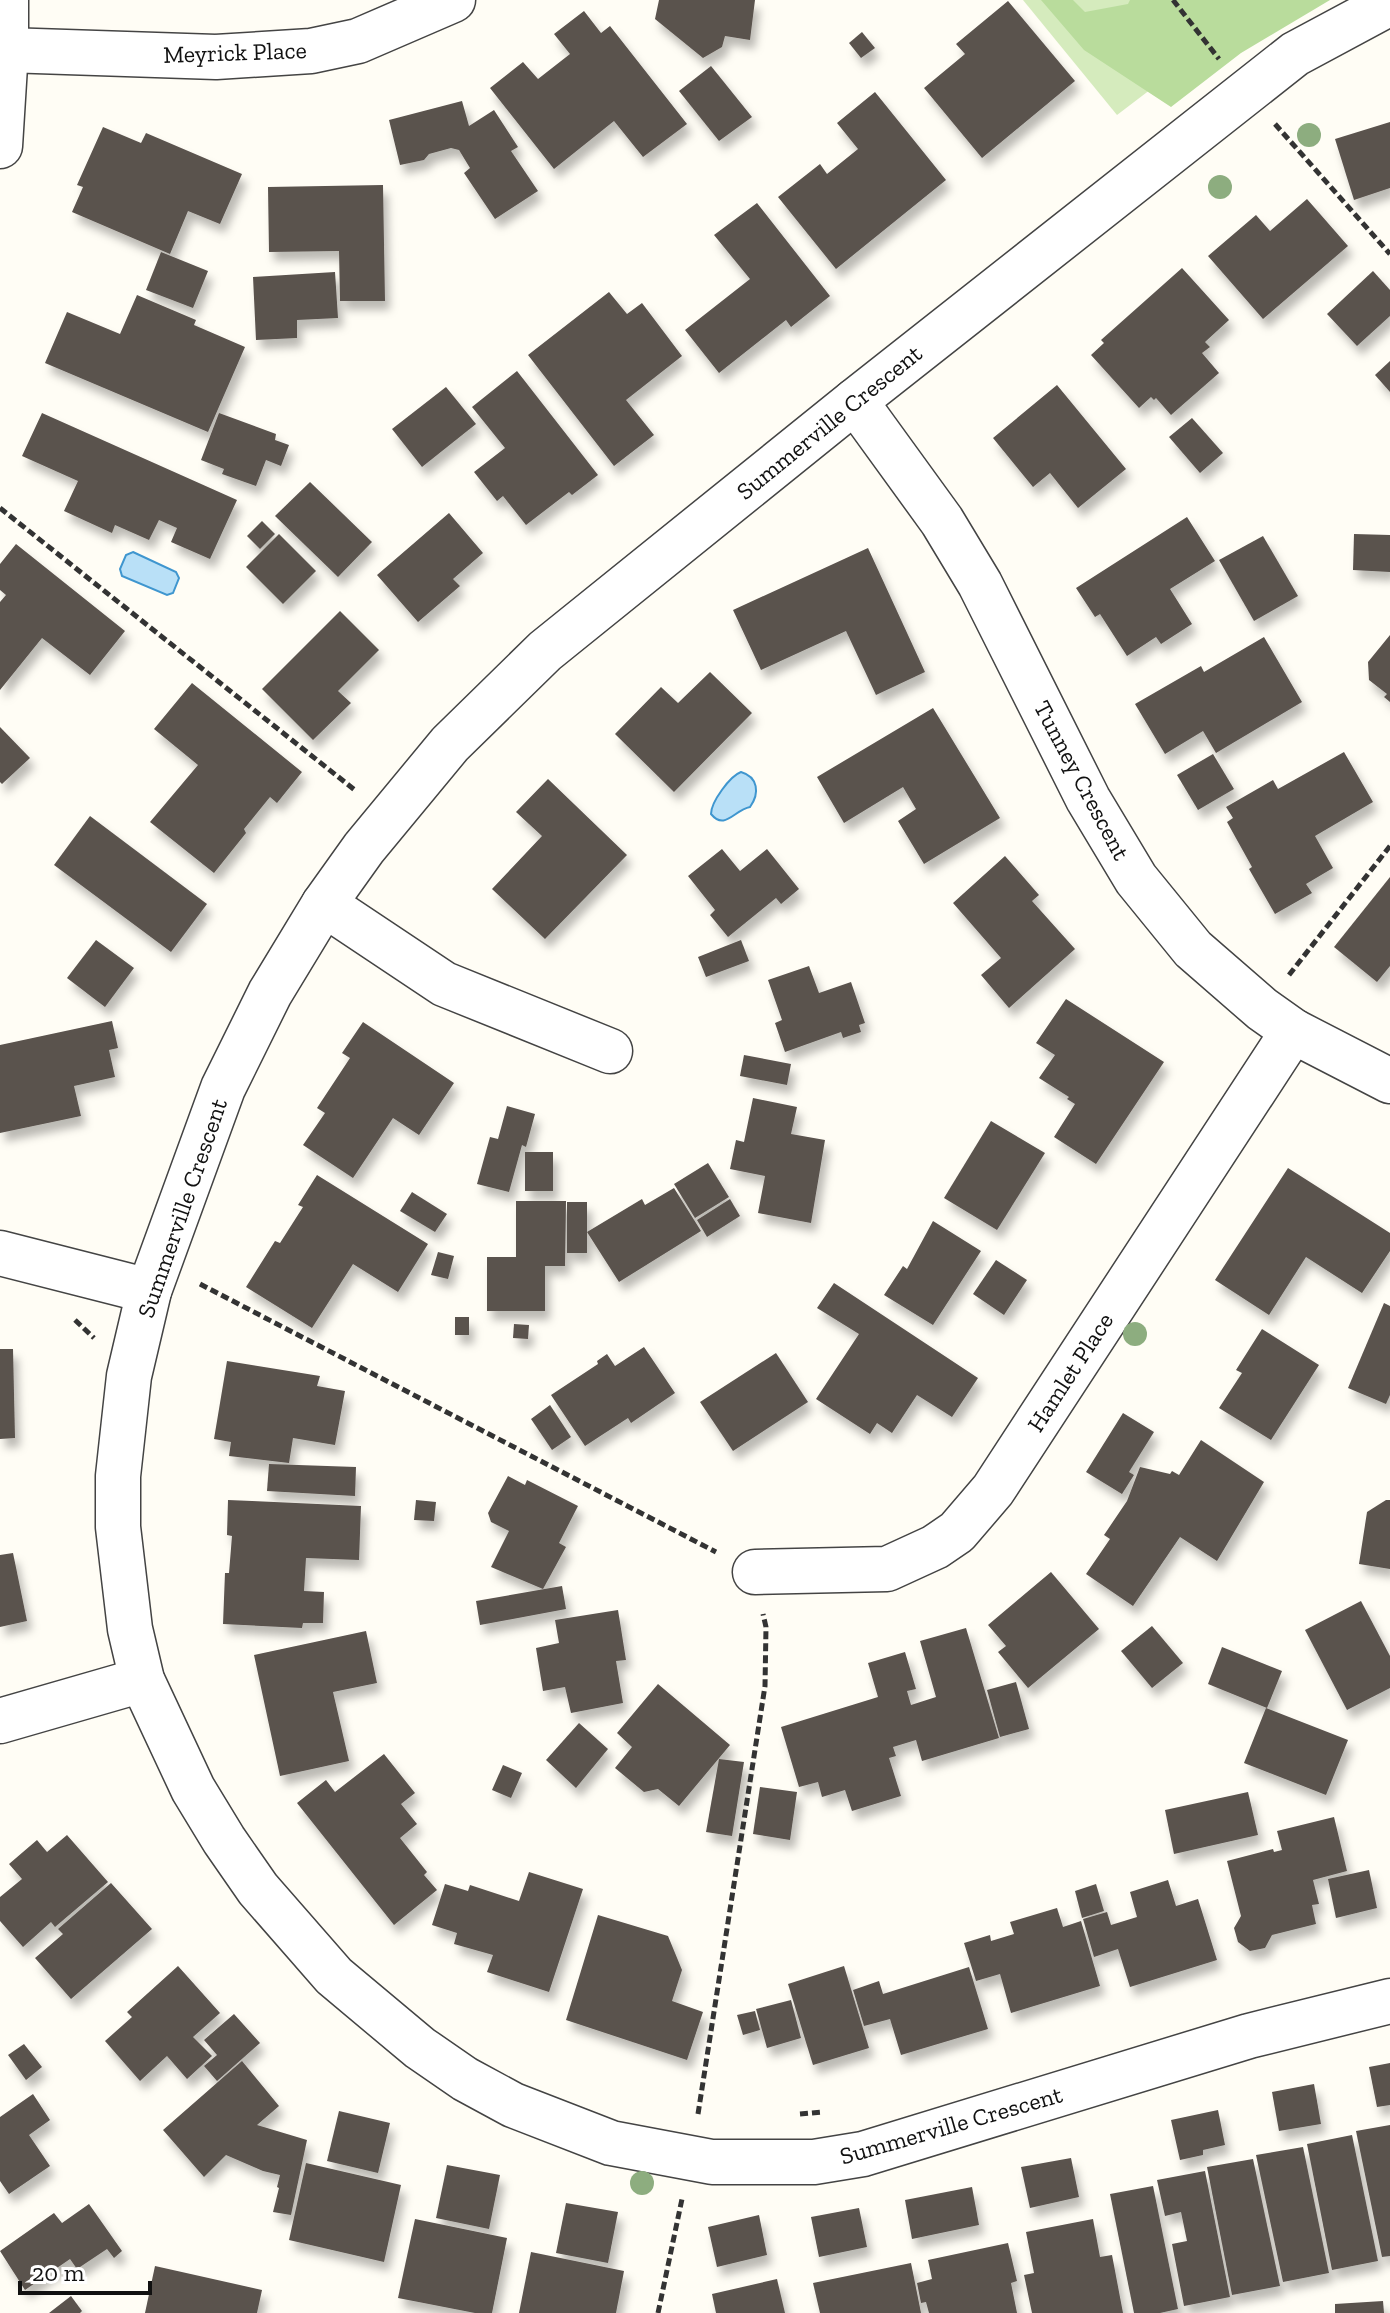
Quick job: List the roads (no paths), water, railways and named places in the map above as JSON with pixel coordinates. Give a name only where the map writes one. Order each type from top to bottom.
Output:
[{"type":"street","points":[[0,146],[6,0]]},
{"type":"street","name":"Meyrick Place","points":[[6,50],[216,57],[311,51],[358,41],[453,0]]},
{"type":"street","name":"Summerville Crescent","points":[[1390,3],[1295,54],[855,401],[545,651],[450,744],[364,848],[324,904],[270,993],[223,1088],[155,1277],[129,1376],[118,1476],[118,1527],[130,1629],[142,1680],[193,1789],[224,1840],[258,1889],[334,1976],[420,2048],[465,2079],[513,2105],[611,2143],[712,2162],[814,2162],[863,2154],[1249,2036],[1390,2001]]},
{"type":"street","name":"Tunney Crescent","points":[[855,401],[942,521],[980,584],[1088,799],[1136,879],[1193,949],[1278,1020],[1390,1081]]},
{"type":"street","points":[[324,904],[444,984],[610,1051]]},
{"type":"street","name":"Hamlet Place","points":[[755,1572],[887,1569],[935,1547],[957,1532],[993,1490],[1278,1020]]},
{"type":"street","points":[[0,1253],[155,1277]]},
{"type":"street","points":[[0,1721],[142,1680]]},
{"type":"water","points":[[133,552],[176,572],[179,578],[173,593],[167,595],[122,576],[120,569],[126,555]]},
{"type":"water","points":[[741,772],[747,774],[756,786],[753,802],[730,818],[716,819],[711,814],[714,803],[727,784]]}]
